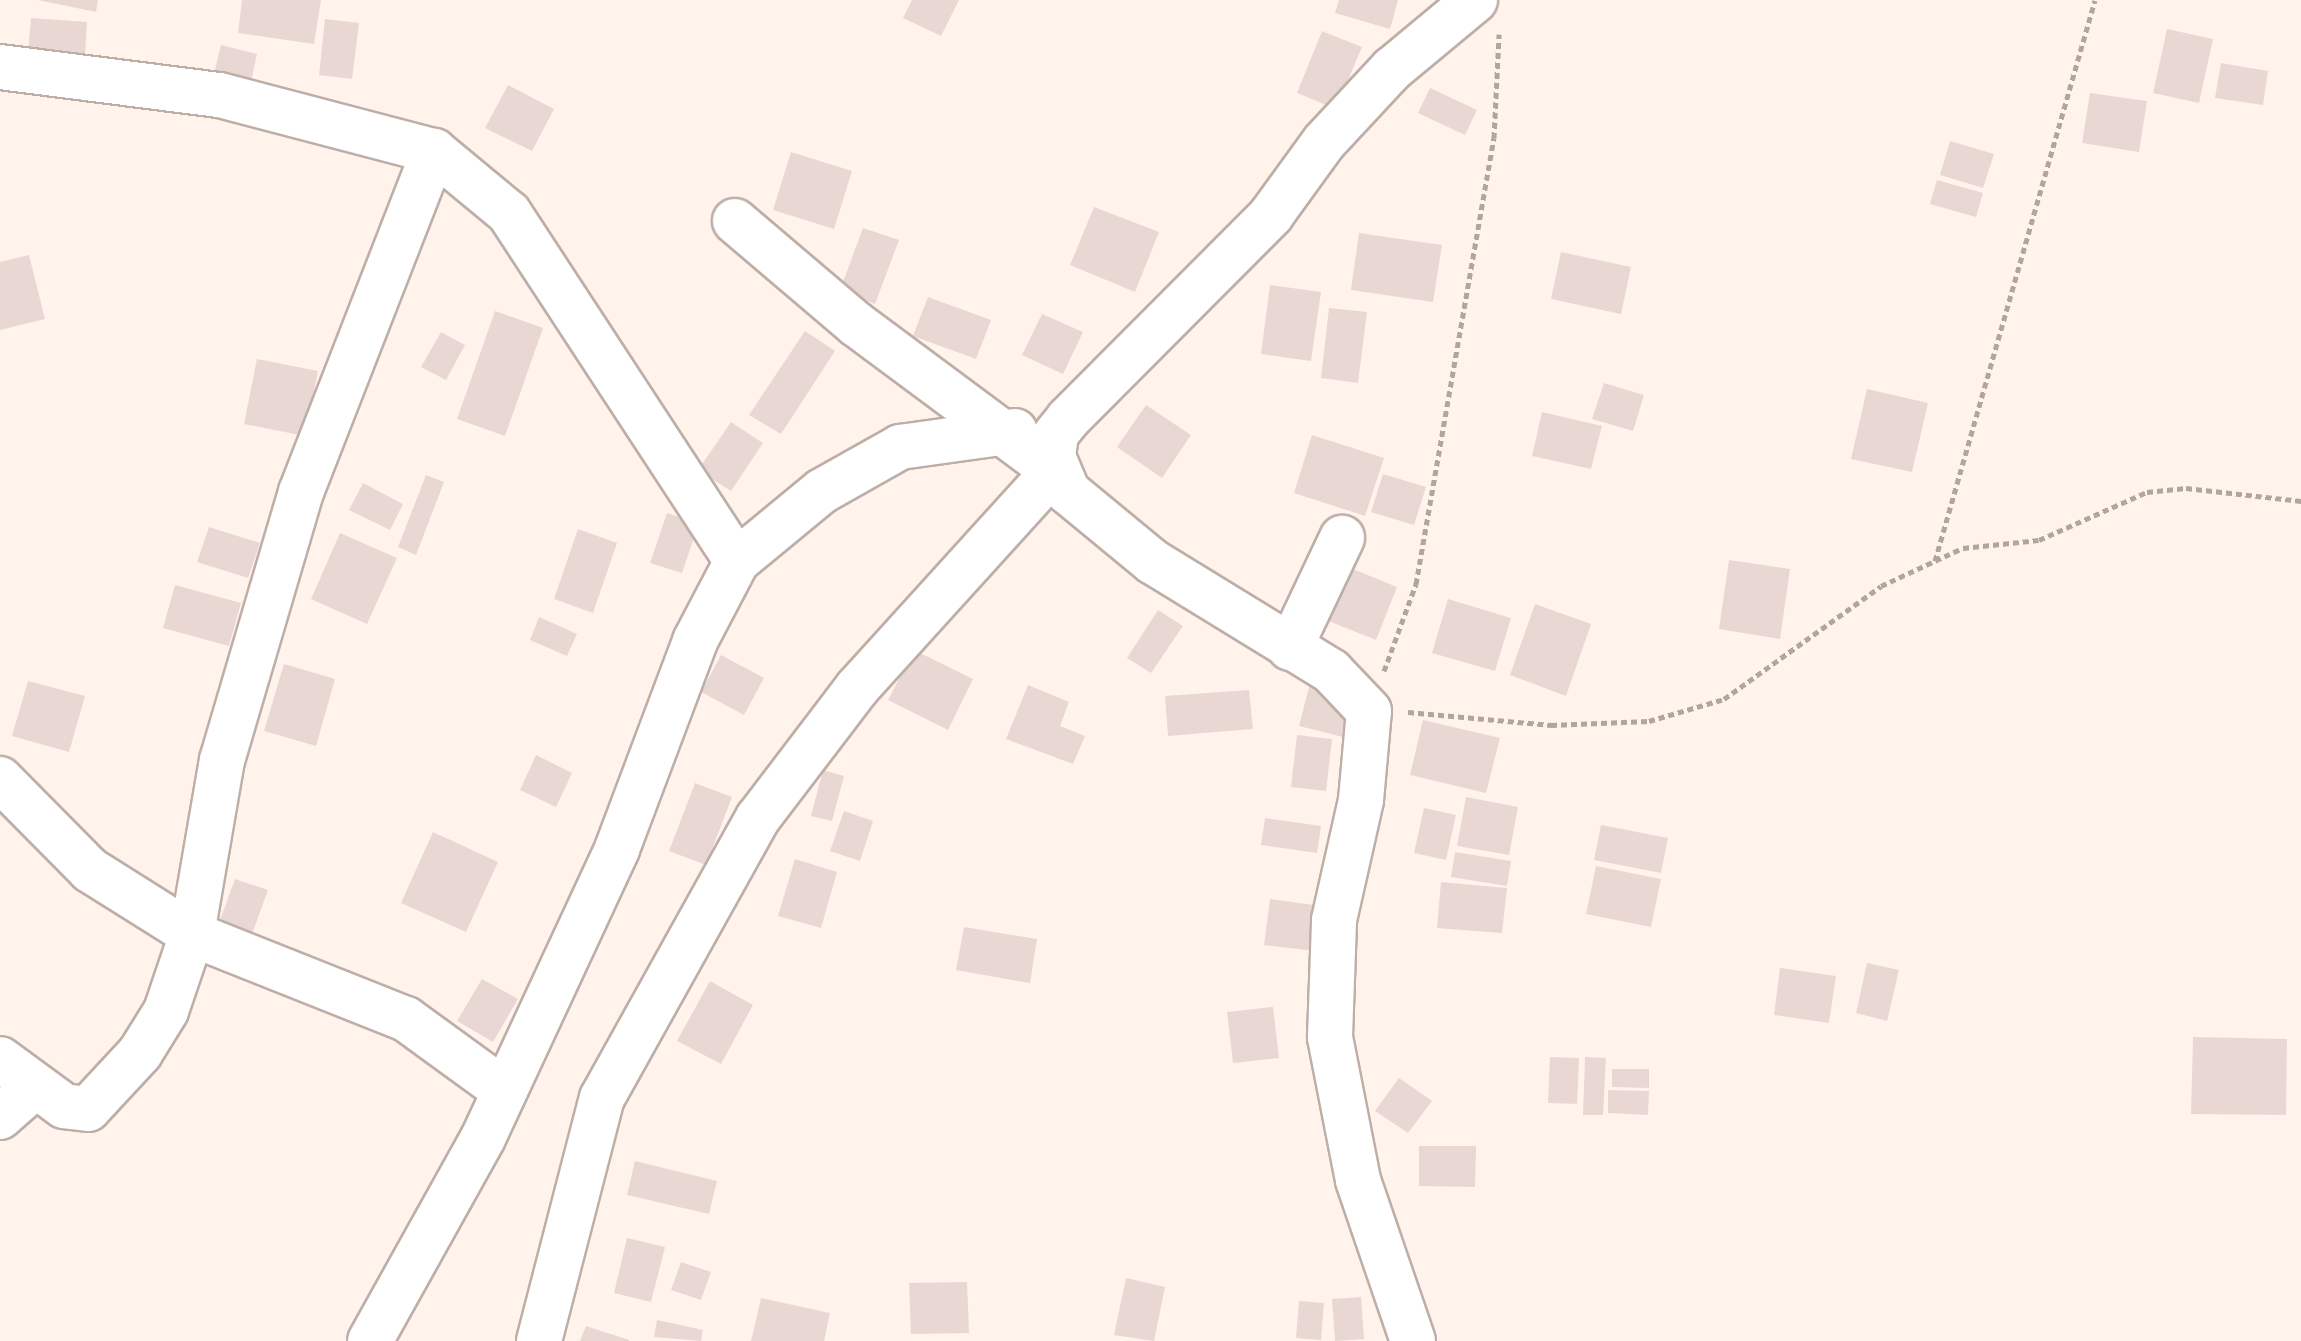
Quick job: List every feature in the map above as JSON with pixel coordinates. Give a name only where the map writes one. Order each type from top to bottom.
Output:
[{"type":"street","points":[[539,1341],[602,1098],[758,818],[857,688],[1054,471],[1056,434],[1068,419],[1271,215],[1324,142],[1392,69],[1488,8]]},
{"type":"street","points":[[0,67],[220,95],[434,151],[509,213],[737,561]]},
{"type":"street","points":[[0,1059],[34,1087],[76,1108],[88,1109],[106,1096],[166,1011],[192,934],[222,760],[301,492],[434,151]]},
{"type":"street","points":[[735,221],[999,434],[1054,471],[1068,492],[1153,562],[1353,688],[1369,711],[1361,800],[1334,920],[1330,1037],[1358,1180],[1413,1341]]},
{"type":"street","points":[[370,1341],[505,1091],[617,849],[695,641],[737,561],[822,491],[900,447],[999,434],[1068,419]]},
{"type":"street","points":[[1290,648],[1342,538]]},
{"type":"street","points":[[0,779],[90,870],[192,934],[406,1019],[505,1091]]},
{"type":"street","points":[[0,1117],[34,1087]]},
{"type":"path","points":[[1935,561],[2095,0]]},
{"type":"path","points":[[1488,8],[1494,138],[1416,584],[1369,711],[1551,725],[1649,721],[1724,699],[1881,586],[1984,541],[2051,536],[2147,492],[2186,488],[2301,501]]},
{"type":"building","points":[[38,0],[98,0],[96,12]]},
{"type":"building","points":[[242,0],[321,0],[314,44],[238,33]]},
{"type":"building","points":[[912,0],[959,0],[941,36],[903,18]]},
{"type":"building","points":[[1339,0],[1398,0],[1390,29],[1335,13]]},
{"type":"building","points":[[31,18],[87,22],[84,70],[27,65]]},
{"type":"building","points":[[325,19],[359,23],[352,79],[319,75]]},
{"type":"building","points":[[2167,29],[2213,39],[2199,103],[2153,93]]},
{"type":"building","points":[[1322,31],[1362,47],[1336,109],[1297,93]]},
{"type":"building","points":[[221,45],[257,54],[249,91],[212,82]]},
{"type":"building","points":[[2221,63],[2268,71],[2263,105],[2215,98]]},
{"type":"building","points":[[508,85],[554,109],[532,151],[485,128]]},
{"type":"building","points":[[1430,88],[1477,110],[1465,135],[1418,113]]},
{"type":"building","points":[[2090,93],[2147,101],[2139,152],[2082,143]]},
{"type":"building","points":[[1950,141],[1994,154],[1983,188],[1940,175]]},
{"type":"building","points":[[791,152],[852,171],[834,229],[773,210]]},
{"type":"building","points":[[1937,180],[1983,193],[1976,217],[1930,204]]},
{"type":"building","points":[[1094,207],[1159,232],[1135,292],[1070,265]]},
{"type":"building","points":[[863,228],[899,240],[875,304],[840,290]]},
{"type":"building","points":[[1359,233],[1442,245],[1433,302],[1351,290]]},
{"type":"building","points":[[1561,252],[1631,267],[1621,314],[1551,299]]},
{"type":"building","points":[[29,255],[45,319],[0,330],[0,262]]},
{"type":"building","points":[[1270,285],[1321,292],[1311,361],[1261,354]]},
{"type":"building","points":[[928,297],[991,320],[976,359],[913,336]]},
{"type":"building","points":[[1329,308],[1367,312],[1358,383],[1321,378]]},
{"type":"building","points":[[495,311],[543,328],[505,436],[457,419]]},
{"type":"building","points":[[1042,314],[1083,332],[1063,374],[1022,355]]},
{"type":"building","points":[[805,331],[835,351],[781,434],[749,415]]},
{"type":"building","points":[[441,332],[465,345],[446,380],[421,367]]},
{"type":"building","points":[[257,359],[318,371],[305,436],[244,424]]},
{"type":"building","points":[[1604,383],[1644,395],[1633,431],[1592,419]]},
{"type":"building","points":[[1867,389],[1928,403],[1912,472],[1851,459]]},
{"type":"building","points":[[1146,405],[1191,435],[1162,478],[1117,447]]},
{"type":"building","points":[[1542,412],[1602,426],[1591,469],[1532,456]]},
{"type":"building","points":[[731,422],[763,443],[731,491],[698,470]]},
{"type":"building","points":[[1312,435],[1384,458],[1365,516],[1294,493]]},
{"type":"building","points":[[1383,474],[1426,487],[1414,525],[1371,512]]},
{"type":"building","points":[[426,475],[444,482],[416,555],[398,547]]},
{"type":"building","points":[[363,483],[403,504],[390,530],[349,510]]},
{"type":"building","points":[[667,513],[699,523],[682,573],[650,563]]},
{"type":"building","points":[[209,527],[260,543],[248,578],[197,562]]},
{"type":"building","points":[[578,529],[617,543],[593,613],[554,599]]},
{"type":"building","points":[[340,533],[397,558],[367,624],[311,599]]},
{"type":"building","points":[[1729,560],[1790,569],[1780,639],[1719,629]]},
{"type":"building","points":[[1338,563],[1397,587],[1376,640],[1316,616]]},
{"type":"building","points":[[175,585],[241,603],[229,646],[163,628]]},
{"type":"building","points":[[1448,599],[1511,618],[1495,671],[1432,653]]},
{"type":"building","points":[[1535,604],[1591,624],[1566,696],[1510,675]]},
{"type":"building","points":[[1158,610],[1183,626],[1151,673],[1127,658]]},
{"type":"building","points":[[539,617],[577,634],[567,656],[530,640]]},
{"type":"building","points":[[914,650],[973,679],[948,730],[888,700]]},
{"type":"building","points":[[721,655],[764,678],[744,715],[701,692]]},
{"type":"building","points":[[284,664],[335,679],[316,746],[264,731]]},
{"type":"building","points":[[28,681],[85,696],[69,752],[12,736]]},
{"type":"building","points":[[1310,683],[1354,694],[1343,737],[1299,726]]},
{"type":"building","points":[[1028,685],[1069,702],[1060,726],[1085,736],[1073,764],[1006,739]]},
{"type":"building","points":[[1249,690],[1253,729],[1168,736],[1165,696]]},
{"type":"building","points":[[1423,720],[1500,738],[1486,793],[1410,775]]},
{"type":"building","points":[[1297,735],[1332,739],[1326,791],[1291,787]]},
{"type":"building","points":[[536,755],[572,773],[556,807],[520,790]]},
{"type":"building","points":[[823,770],[844,776],[832,821],[811,816]]},
{"type":"building","points":[[695,783],[732,797],[706,865],[669,851]]},
{"type":"building","points":[[1466,797],[1518,807],[1509,855],[1457,846]]},
{"type":"building","points":[[1424,808],[1456,815],[1446,860],[1414,853]]},
{"type":"building","points":[[844,811],[873,821],[860,861],[830,851]]},
{"type":"building","points":[[1265,818],[1321,826],[1317,853],[1261,845]]},
{"type":"building","points":[[1601,825],[1668,838],[1661,873],[1594,860]]},
{"type":"building","points":[[433,832],[498,862],[466,932],[401,903]]},
{"type":"building","points":[[1455,852],[1511,861],[1507,886],[1451,877]]},
{"type":"building","points":[[795,859],[837,872],[821,928],[778,916]]},
{"type":"building","points":[[1596,866],[1661,879],[1651,927],[1586,914]]},
{"type":"building","points":[[235,879],[268,890],[252,934],[219,923]]},
{"type":"building","points":[[1441,882],[1507,888],[1502,933],[1437,928]]},
{"type":"building","points":[[1270,899],[1321,906],[1316,951],[1264,945]]},
{"type":"building","points":[[964,927],[1037,939],[1030,983],[956,970]]},
{"type":"building","points":[[1867,963],[1899,970],[1887,1021],[1856,1013]]},
{"type":"building","points":[[1780,968],[1836,976],[1829,1023],[1774,1015]]},
{"type":"building","points":[[482,979],[518,999],[493,1042],[457,1021]]},
{"type":"building","points":[[710,981],[753,1005],[721,1064],[677,1041]]},
{"type":"building","points":[[1273,1007],[1279,1058],[1233,1063],[1227,1012]]},
{"type":"building","points":[[2193,1037],[2287,1039],[2286,1115],[2191,1114]]},
{"type":"building","points":[[1550,1057],[1579,1058],[1577,1104],[1548,1103]]},
{"type":"building","points":[[1585,1057],[1606,1058],[1603,1115],[1583,1115]]},
{"type":"building","points":[[1612,1069],[1649,1069],[1649,1088],[1612,1087]]},
{"type":"building","points":[[1399,1078],[1432,1101],[1408,1133],[1375,1111]]},
{"type":"building","points":[[1608,1090],[1649,1091],[1648,1115],[1608,1113]]},
{"type":"building","points":[[1419,1146],[1476,1146],[1475,1187],[1419,1186]]},
{"type":"building","points":[[635,1161],[717,1181],[709,1214],[627,1195]]},
{"type":"building","points":[[627,1238],[665,1247],[651,1302],[614,1293]]},
{"type":"building","points":[[681,1262],[711,1272],[701,1300],[671,1290]]},
{"type":"building","points":[[1126,1278],[1165,1287],[1154,1341],[1114,1335]]},
{"type":"building","points":[[967,1282],[969,1333],[911,1334],[909,1283]]},
{"type":"building","points":[[1361,1297],[1364,1339],[1335,1341],[1332,1299]]},
{"type":"building","points":[[761,1298],[830,1313],[824,1341],[751,1341]]},
{"type":"building","points":[[1299,1301],[1324,1303],[1321,1340],[1296,1338]]},
{"type":"building","points":[[657,1320],[703,1330],[701,1341],[654,1337]]},
{"type":"building","points":[[586,1326],[629,1340],[629,1341],[580,1341]]}]
